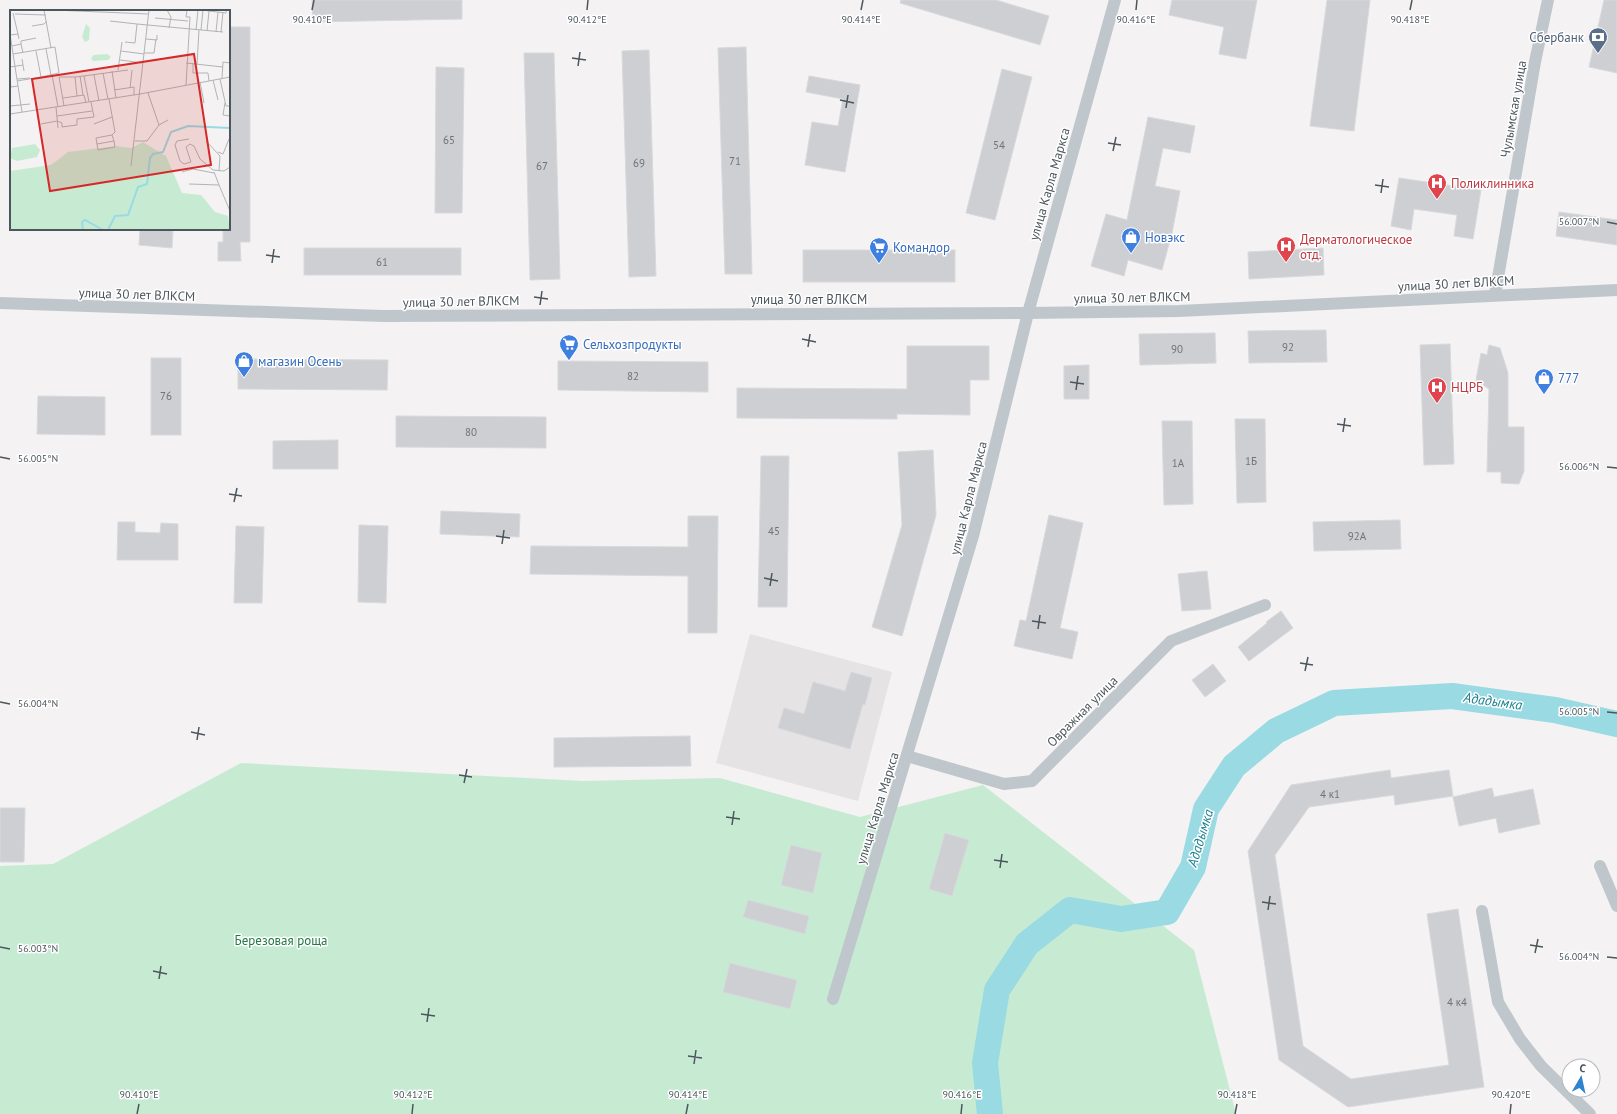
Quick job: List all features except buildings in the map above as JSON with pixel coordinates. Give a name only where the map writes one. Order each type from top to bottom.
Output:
[{"type":"street","name":"улица Карла Маркса","points":[[833,999],[974,536],[1028,313],[1115,0]]},
{"type":"street","name":"Чулымская улица","points":[[1495,295],[1535,62],[1548,0]]},
{"type":"street","name":"улица 30 лет ВЛКСМ","points":[[0,303],[383,316],[1028,313],[1179,311],[1617,290]]},
{"type":"street","name":"Овражная улица","points":[[907,756],[1004,784],[1032,781],[1170,641],[1265,605]]},
{"type":"street","points":[[1600,866],[1617,906]]},
{"type":"street","points":[[1482,911],[1498,1002],[1520,1039],[1541,1066],[1590,1114]]},
{"type":"shaded area","points":[[750,634],[892,672],[858,801],[716,763]]},
{"type":"green space","name":"Березовая роща","points":[[241,763],[583,781],[720,778],[860,817],[983,785],[1194,950],[1236,1114],[0,1114],[0,866],[53,864]]},
{"type":"waterway","name":"Ададымка","points":[[990,1114],[985,1063],[997,990],[1027,944],[1070,910],[1121,919],[1167,912],[1193,867],[1206,809],[1234,766],[1276,731],[1334,703],[1452,696],[1555,710],[1617,724]]},
{"type":"place","name":"Сбербанк","points":[[1598,54]]},
{"type":"place","name":"Поликлинника","points":[[1437,200]]},
{"type":"place","name":"Новэкс","points":[[1131,254]]},
{"type":"place","name":"Дерматологическое отд.","points":[[1286,263]]},
{"type":"place","name":"Командор","points":[[879,264]]},
{"type":"place","name":"Сельхозпродукты","points":[[569,361]]},
{"type":"place","name":"магазин Осень","points":[[244,378]]},
{"type":"place","name":"777","points":[[1544,395]]},
{"type":"place","name":"НЦРБ","points":[[1437,404]]}]
